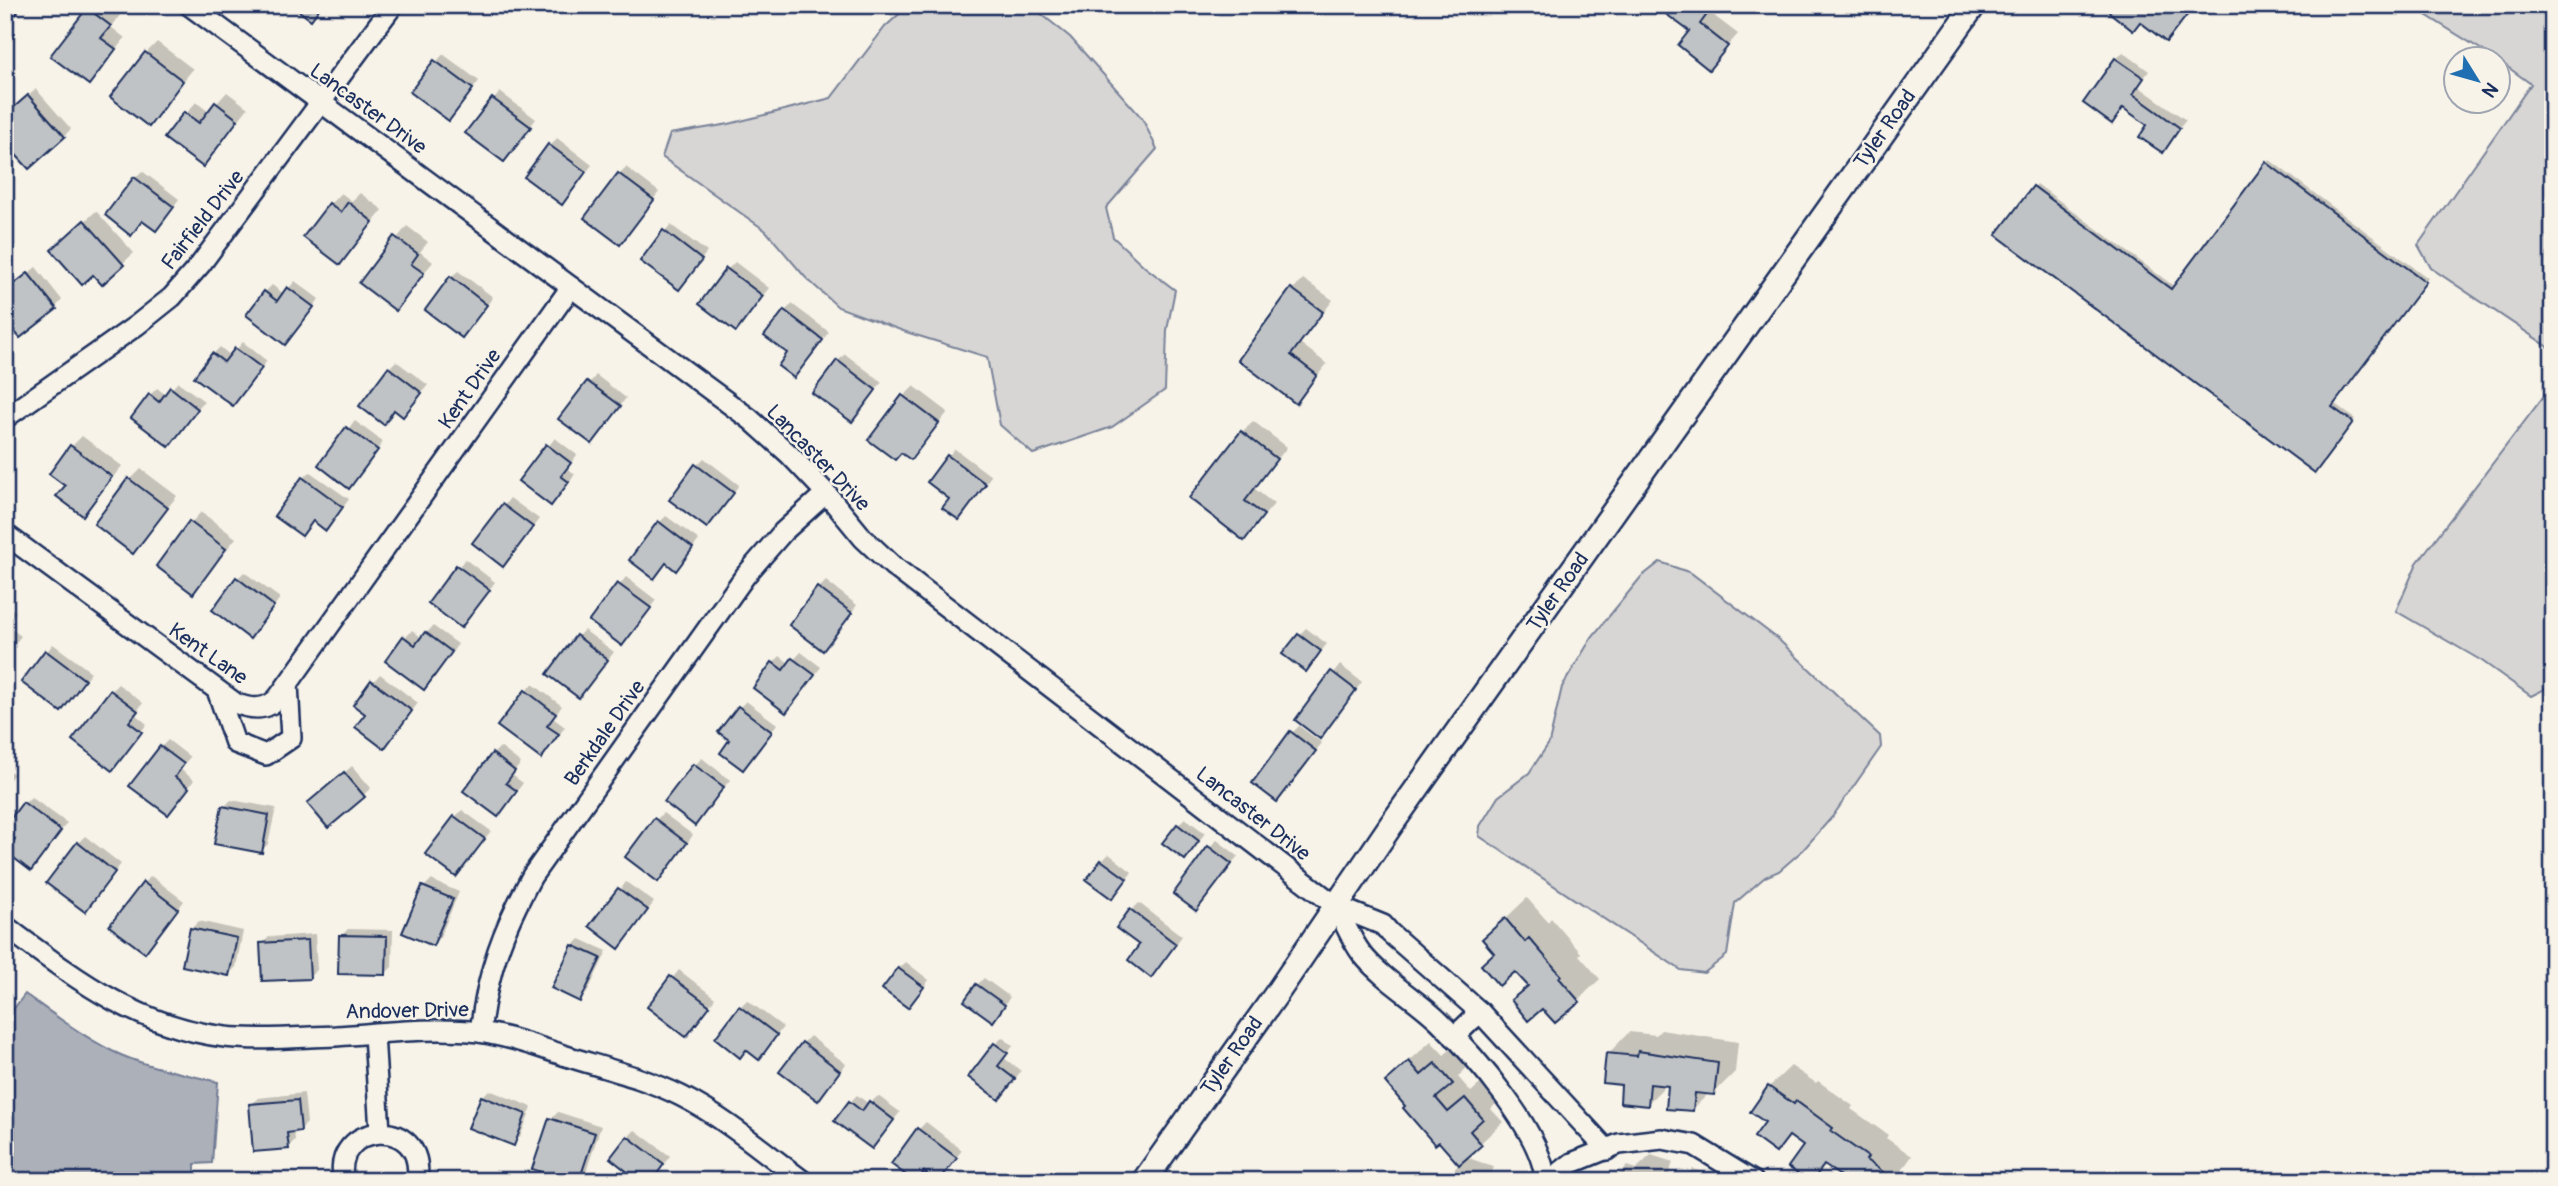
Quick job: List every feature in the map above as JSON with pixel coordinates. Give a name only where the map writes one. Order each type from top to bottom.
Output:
[{"type":"street","points":[[5,10],[9,5]]},
{"type":"street","name":"Lancaster Drive","points":[[189,5],[750,419],[789,454],[863,538],[893,566],[1336,906]]},
{"type":"street","name":"Fairfield Drive","points":[[5,418],[137,325],[172,297],[200,265],[393,5]]},
{"type":"street","name":"Tyler Road","points":[[1144,1181],[1275,996],[1391,825],[1974,5]]},
{"type":"street","name":"Kent Drive","points":[[406,518],[570,287]]},
{"type":"street","name":"Berkdale Drive","points":[[480,1032],[486,989],[496,953],[509,918],[532,876],[745,576],[783,532],[826,493]]},
{"type":"street","name":"Kent Lane","points":[[5,534],[235,703],[249,709],[275,702],[406,518]]},
{"type":"street","points":[[217,690],[235,743],[266,755],[291,738],[288,684]]},
{"type":"street","points":[[1336,906],[1383,925],[1480,1012],[1606,1150]]},
{"type":"street","points":[[1336,906],[1362,954],[1440,1022],[1498,1087],[1531,1138],[1545,1167],[1547,1181],[1572,1163],[1619,1144],[1662,1139],[1694,1145],[1753,1181]]},
{"type":"street","name":"Andover Drive","points":[[7,931],[122,1007],[174,1027],[227,1037],[267,1039],[436,1030],[480,1032],[525,1043],[681,1096],[709,1111],[803,1181]]},
{"type":"street","points":[[1454,1037],[1480,1012]]},
{"type":"street","points":[[374,1034],[380,1132]]},
{"type":"street","points":[[344,1181],[343,1166],[351,1145],[360,1138],[380,1132],[400,1137],[414,1151],[418,1161],[417,1181]]},
{"type":"shaded area","points":[[909,5],[1030,5],[1070,37],[1142,118],[1157,149],[1106,208],[1113,237],[1175,290],[1167,330],[1165,390],[1112,427],[1033,454],[1000,425],[987,357],[838,307],[805,277],[766,231],[662,157],[670,134],[729,124],[831,98],[885,27]]},
{"type":"shaded area","points":[[2416,5],[2553,5],[2553,350],[2431,268],[2418,245],[2509,116],[2512,116],[2512,111],[2531,84],[2512,70],[2512,46],[2476,46],[2421,12]]},
{"type":"shaded area","points":[[2553,384],[2553,685],[2531,696],[2482,661],[2396,611],[2417,563]]},
{"type":"shaded area","points":[[1660,562],[1691,573],[1778,639],[1880,736],[1881,747],[1833,816],[1803,850],[1735,903],[1727,955],[1704,973],[1681,970],[1479,836],[1480,826],[1498,797],[1529,773],[1549,743],[1562,687],[1592,637],[1641,577]]},
{"type":"shaded area","points":[[25,994],[78,1031],[125,1057],[218,1082],[212,1163],[195,1164],[195,1181],[5,1181],[5,1020]]},
{"type":"building","points":[[291,5],[322,5],[311,20]]},
{"type":"building","points":[[1672,5],[1714,5],[1700,24],[1728,46],[1709,70],[1678,45],[1689,31],[1666,14]]},
{"type":"building","points":[[2114,5],[2149,5],[2152,8],[2154,5],[2195,5],[2166,42],[2140,22],[2133,31],[2109,12]]},
{"type":"building","points":[[87,8],[111,26],[101,38],[116,49],[89,85],[50,56]]},
{"type":"building","points":[[145,52],[183,81],[149,127],[110,97]]},
{"type":"building","points":[[2115,58],[2144,78],[2133,94],[2180,128],[2163,153],[2139,137],[2147,125],[2123,108],[2112,124],[2083,103]]},
{"type":"building","points":[[434,60],[473,89],[449,121],[410,92]]},
{"type":"building","points":[[28,95],[65,137],[29,169],[5,143],[5,115]]},
{"type":"building","points":[[492,98],[531,127],[504,162],[465,133]]},
{"type":"building","points":[[215,102],[238,120],[203,167],[164,138],[184,112],[199,123]]},
{"type":"building","points":[[548,144],[586,172],[562,205],[524,177]]},
{"type":"building","points":[[2266,162],[2426,282],[2332,407],[2353,422],[2315,473],[1996,235],[2033,186],[2171,289]]},
{"type":"building","points":[[618,173],[654,200],[620,245],[584,218]]},
{"type":"building","points":[[134,177],[174,207],[156,231],[142,221],[131,236],[105,215]]},
{"type":"building","points":[[348,202],[373,222],[340,265],[303,237],[329,203],[341,212]]},
{"type":"building","points":[[84,220],[124,265],[102,285],[93,275],[82,285],[51,250]]},
{"type":"building","points":[[663,230],[702,260],[679,290],[640,261]]},
{"type":"building","points":[[394,236],[418,254],[411,264],[424,273],[396,311],[359,283]]},
{"type":"building","points":[[726,268],[763,296],[736,332],[699,304]]},
{"type":"building","points":[[28,273],[57,309],[20,338],[5,320],[5,291]]},
{"type":"building","points":[[450,276],[487,305],[462,338],[425,310]]},
{"type":"building","points":[[287,287],[314,307],[285,345],[246,315],[264,291],[277,301]]},
{"type":"building","points":[[1291,288],[1323,312],[1291,355],[1317,375],[1296,404],[1238,360]]},
{"type":"building","points":[[784,310],[823,340],[794,378],[778,366],[787,353],[764,336]]},
{"type":"building","points":[[235,348],[262,368],[233,406],[194,377],[212,353],[224,362]]},
{"type":"building","points":[[837,360],[876,390],[852,422],[812,393]]},
{"type":"building","points":[[388,367],[422,393],[403,417],[394,410],[384,425],[359,406]]},
{"type":"building","points":[[587,381],[621,406],[592,444],[558,419]]},
{"type":"building","points":[[170,387],[198,409],[169,447],[131,418],[149,394],[159,402]]},
{"type":"building","points":[[902,395],[939,423],[911,460],[901,453],[895,460],[868,440]]},
{"type":"building","points":[[346,427],[378,450],[349,489],[318,465]]},
{"type":"building","points":[[1241,431],[1277,459],[1245,501],[1264,515],[1244,541],[1189,498]]},
{"type":"building","points":[[546,444],[571,463],[561,476],[569,482],[551,506],[518,481]]},
{"type":"building","points":[[70,445],[112,477],[83,516],[56,496],[65,486],[49,474]]},
{"type":"building","points":[[947,455],[986,484],[959,520],[942,508],[949,499],[927,482]]},
{"type":"building","points":[[695,464],[734,493],[707,528],[669,500]]},
{"type":"building","points":[[302,477],[343,507],[326,531],[313,521],[302,536],[274,516]]},
{"type":"building","points":[[128,478],[168,508],[133,554],[94,524]]},
{"type":"building","points":[[502,504],[533,527],[503,567],[472,543]]},
{"type":"building","points":[[189,521],[226,549],[193,594],[156,566]]},
{"type":"building","points":[[658,521],[693,548],[676,571],[666,563],[654,579],[629,560]]},
{"type":"building","points":[[456,565],[490,590],[461,628],[428,603]]},
{"type":"building","points":[[236,577],[274,606],[250,639],[212,610]]},
{"type":"building","points":[[617,583],[651,608],[622,646],[589,621]]},
{"type":"building","points":[[817,587],[852,613],[823,651],[789,625]]},
{"type":"building","points":[[425,632],[452,652],[424,690],[385,661],[403,636],[415,645]]},
{"type":"building","points":[[1298,634],[1321,651],[1306,672],[1282,654]]},
{"type":"building","points":[[576,635],[608,660],[579,698],[547,674]]},
{"type":"building","points":[[45,650],[85,680],[61,712],[21,682]]},
{"type":"building","points":[[792,658],[815,675],[786,713],[753,688],[772,662],[783,670]]},
{"type":"building","points":[[1331,671],[1356,690],[1320,739],[1295,720]]},
{"type":"building","points":[[371,680],[412,711],[384,749],[355,727],[365,714],[353,705]]},
{"type":"building","points":[[110,690],[138,711],[129,722],[142,732],[112,771],[72,740]]},
{"type":"building","points":[[525,690],[556,714],[547,726],[559,734],[541,759],[497,726]]},
{"type":"building","points":[[738,706],[772,732],[743,770],[720,753],[729,740],[718,732]]},
{"type":"building","points":[[1290,731],[1316,751],[1277,802],[1252,783]]},
{"type":"building","points":[[160,746],[184,764],[175,777],[189,788],[168,815],[129,786]]},
{"type":"building","points":[[492,753],[515,771],[506,783],[517,791],[498,817],[463,791]]},
{"type":"building","points":[[693,764],[724,787],[695,826],[664,802]]},
{"type":"building","points":[[344,772],[365,797],[328,828],[307,803]]},
{"type":"building","points":[[23,802],[61,831],[31,871],[6,852],[15,839],[5,832],[5,826]]},
{"type":"building","points":[[222,806],[269,815],[262,853],[214,844]]},
{"type":"building","points":[[454,816],[485,839],[456,877],[425,854]]},
{"type":"building","points":[[654,818],[687,843],[658,882],[625,857]]},
{"type":"building","points":[[1177,824],[1199,841],[1185,860],[1162,843]]},
{"type":"building","points":[[77,842],[115,872],[85,912],[46,883]]},
{"type":"building","points":[[1208,846],[1232,864],[1196,911],[1173,894]]},
{"type":"building","points":[[1101,860],[1127,879],[1112,899],[1086,880]]},
{"type":"building","points":[[143,882],[178,909],[145,953],[109,926]]},
{"type":"building","points":[[422,886],[453,899],[433,946],[402,933]]},
{"type":"building","points":[[618,888],[648,910],[619,949],[589,926]]},
{"type":"building","points":[[1130,909],[1176,944],[1151,978],[1128,960],[1139,945],[1116,928]]},
{"type":"building","points":[[1505,918],[1525,942],[1529,938],[1580,1002],[1555,1023],[1542,1009],[1528,1021],[1511,1000],[1528,986],[1515,972],[1499,986],[1481,965],[1494,953],[1482,939]]},
{"type":"building","points":[[190,928],[237,938],[229,976],[182,966]]},
{"type":"building","points":[[339,935],[387,936],[386,975],[338,974]]},
{"type":"building","points":[[308,940],[310,979],[262,981],[260,943]]},
{"type":"building","points":[[572,945],[601,958],[580,1002],[551,988]]},
{"type":"building","points":[[898,968],[924,987],[908,1008],[882,989]]},
{"type":"building","points":[[670,976],[710,1006],[686,1037],[647,1007]]},
{"type":"building","points":[[976,984],[1005,1005],[993,1022],[964,1001]]},
{"type":"building","points":[[739,1006],[777,1035],[759,1060],[746,1050],[740,1058],[715,1038]]},
{"type":"building","points":[[802,1042],[840,1071],[818,1101],[779,1072]]},
{"type":"building","points":[[994,1043],[1008,1053],[998,1066],[1015,1079],[999,1100],[968,1077]]},
{"type":"building","points":[[1638,1051],[1718,1063],[1714,1095],[1695,1093],[1693,1111],[1666,1109],[1668,1086],[1650,1084],[1648,1106],[1620,1103],[1621,1085],[1603,1083],[1606,1053],[1637,1056]]},
{"type":"building","points":[[1409,1061],[1421,1075],[1435,1063],[1453,1084],[1436,1098],[1448,1112],[1465,1098],[1483,1119],[1470,1131],[1482,1145],[1459,1165],[1439,1142],[1435,1145],[1385,1082]]},
{"type":"building","points":[[1768,1086],[1794,1104],[1796,1101],[1833,1128],[1831,1131],[1892,1178],[1890,1181],[1835,1181],[1839,1175],[1824,1165],[1812,1181],[1808,1181],[1788,1167],[1803,1146],[1789,1136],[1776,1153],[1754,1137],[1765,1122],[1750,1112]]},
{"type":"building","points":[[481,1096],[526,1114],[514,1146],[468,1128]]},
{"type":"building","points":[[298,1100],[301,1131],[287,1133],[289,1149],[253,1152],[249,1104]]},
{"type":"building","points":[[849,1101],[862,1111],[869,1101],[894,1120],[872,1149],[834,1121]]},
{"type":"building","points":[[549,1118],[595,1133],[579,1181],[569,1181],[532,1169]]},
{"type":"building","points":[[917,1128],[957,1158],[939,1181],[924,1172],[914,1181],[891,1164]]},
{"type":"building","points":[[627,1136],[664,1164],[652,1181],[639,1181],[610,1158]]}]
